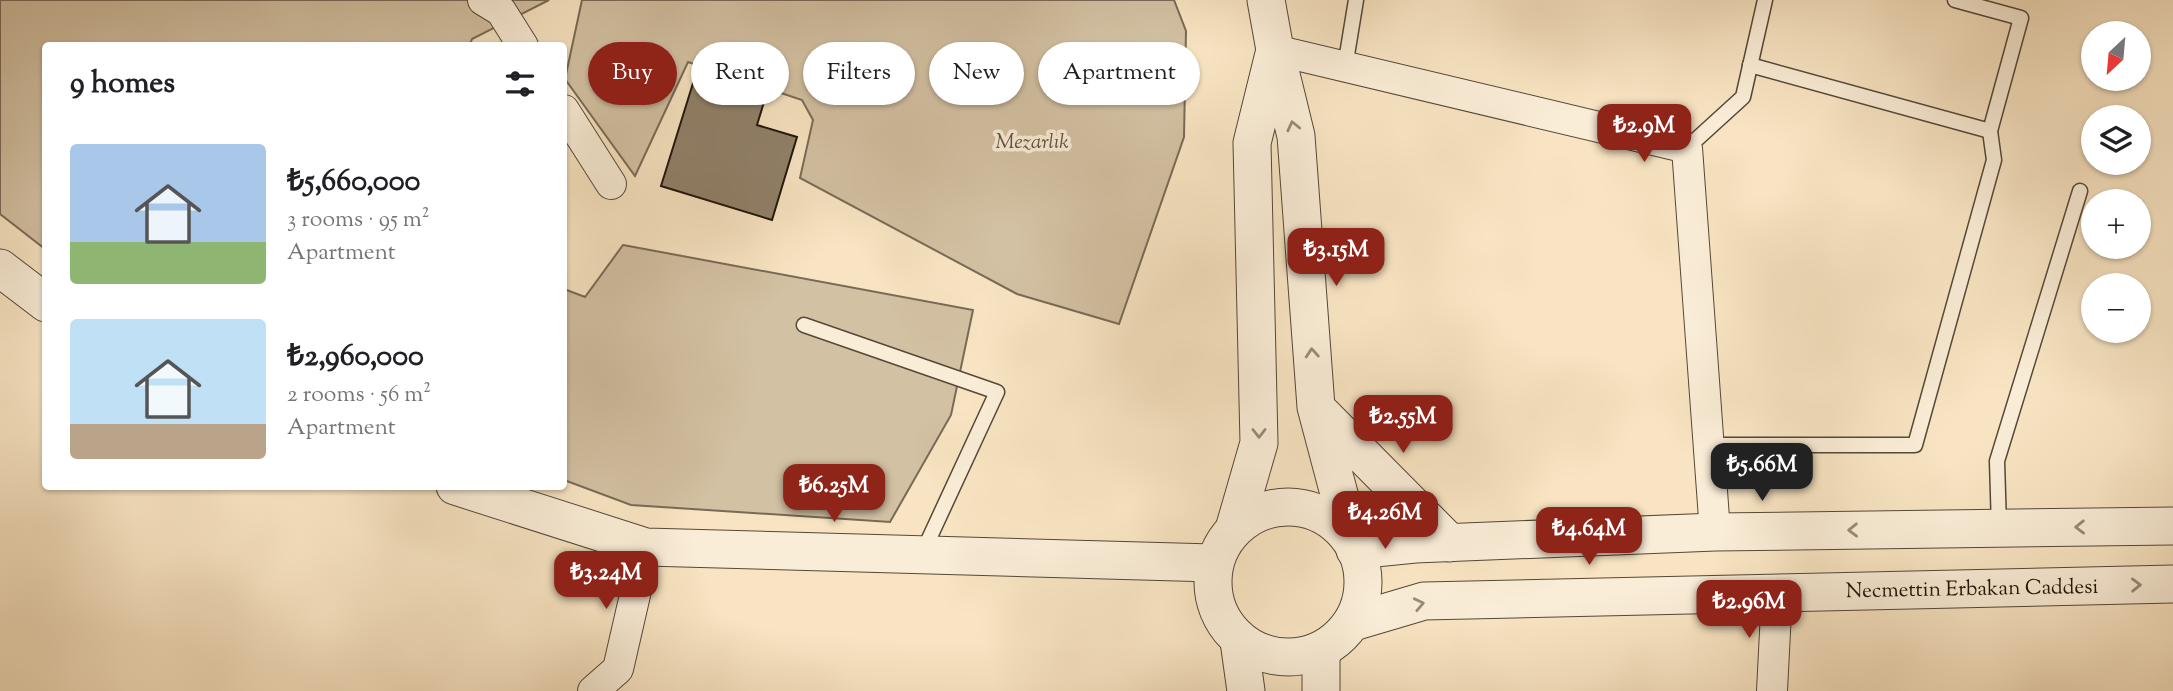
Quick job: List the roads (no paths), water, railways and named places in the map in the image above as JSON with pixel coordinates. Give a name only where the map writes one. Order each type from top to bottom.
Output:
[{"type":"street","points":[[483,0],[501,10],[521,42]]},
{"type":"street","points":[[1239,641],[1279,658],[1321,651],[1353,622],[1364,580],[1316,407],[1296,136],[1266,0]]},
{"type":"street","points":[[1275,50],[1686,148],[1715,532]]},
{"type":"street","points":[[1246,691],[1239,641],[1215,605],[1213,563],[1235,526],[1259,443],[1252,143],[1275,50]]},
{"type":"street","points":[[567,115],[611,184]]},
{"type":"street","points":[[0,268],[42,300]]},
{"type":"street","points":[[1316,407],[1450,543]]},
{"type":"street","points":[[468,490],[646,547],[1213,563]]},
{"type":"street","points":[[1235,526],[1274,506],[1317,512],[1353,545],[1715,532],[2173,526]]},
{"type":"street","points":[[1617,536],[1620,596]]},
{"type":"street","points":[[593,691],[618,669],[646,547]]},
{"type":"street","name":"Necmettin Erbakan Caddesi","points":[[1353,622],[1424,601],[2173,584]]},
{"type":"street","points":[[1772,691],[1777,592]]},
{"type":"street","points":[[1321,651],[1321,691]]},
{"type":"lane","points":[[1345,66],[1356,0]]},
{"type":"lane","points":[[1686,148],[1743,97],[1765,0]]},
{"type":"lane","points":[[1709,445],[1915,445],[1994,160],[1990,131],[2021,18],[1955,0]]},
{"type":"lane","points":[[1750,65],[1990,131]]},
{"type":"lane","points":[[1999,528],[1997,461],[2080,191]]},
{"type":"lane","points":[[804,325],[997,392],[922,555]]},
{"type":"park label","name":"Mezarlık","points":[[1032,141]]}]
